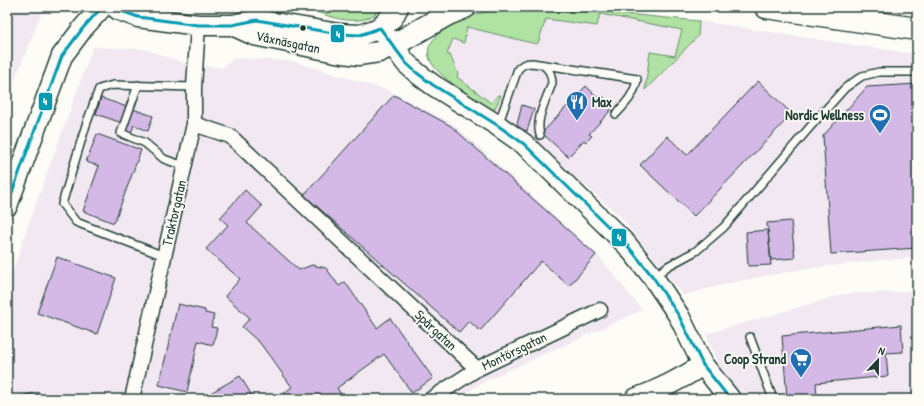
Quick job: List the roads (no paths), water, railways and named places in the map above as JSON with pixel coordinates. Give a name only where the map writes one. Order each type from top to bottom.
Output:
[{"type":"highway","points":[[380,28],[392,17],[397,7]]},
{"type":"highway","points":[[392,46],[465,7]]},
{"type":"highway","points":[[766,7],[917,29]]},
{"type":"street","points":[[7,206],[62,56],[82,28],[102,7]]},
{"type":"street","name":"Våxnäsgatan","points":[[115,7],[138,17],[198,25],[232,25],[257,20],[338,34],[360,35],[380,28]]},
{"type":"street","name":"Traktorgatan","points":[[132,399],[194,124],[194,87],[198,25]]},
{"type":"street","name":"Våxnäsgatan","points":[[232,25],[254,35],[336,52],[358,55],[378,52],[392,46]]},
{"type":"street","points":[[380,28],[392,46],[406,62],[428,81],[498,125],[524,144],[627,245],[653,277],[679,316],[703,365],[730,399]]},
{"type":"street","name":"Spårgatan","points":[[194,124],[230,136],[477,369]]},
{"type":"street","name":"Montörsgatan","points":[[431,399],[477,369],[600,310]]},
{"type":"street","points":[[635,399],[655,392],[675,382],[703,365]]},
{"type":"lane","points":[[498,125],[518,69],[526,63],[543,64],[637,79],[634,91],[616,114]]},
{"type":"lane","points":[[540,135],[538,129],[540,117],[552,82],[550,72],[543,64]]},
{"type":"lane","points":[[653,277],[668,266],[696,251],[724,227],[845,88],[862,76],[879,72],[917,72]]},
{"type":"lane","points":[[164,256],[76,222],[62,204],[86,125],[99,89],[114,85],[194,87]]},
{"type":"lane","points":[[138,86],[121,133],[145,143],[164,159],[184,166]]},
{"type":"lane","points":[[750,337],[773,399]]},
{"type":"place","name":"Max","points":[[577,122]]},
{"type":"place","name":"Nordic Wellness","points":[[880,134]]},
{"type":"place","name":"Coop Strand","points":[[801,378]]}]
